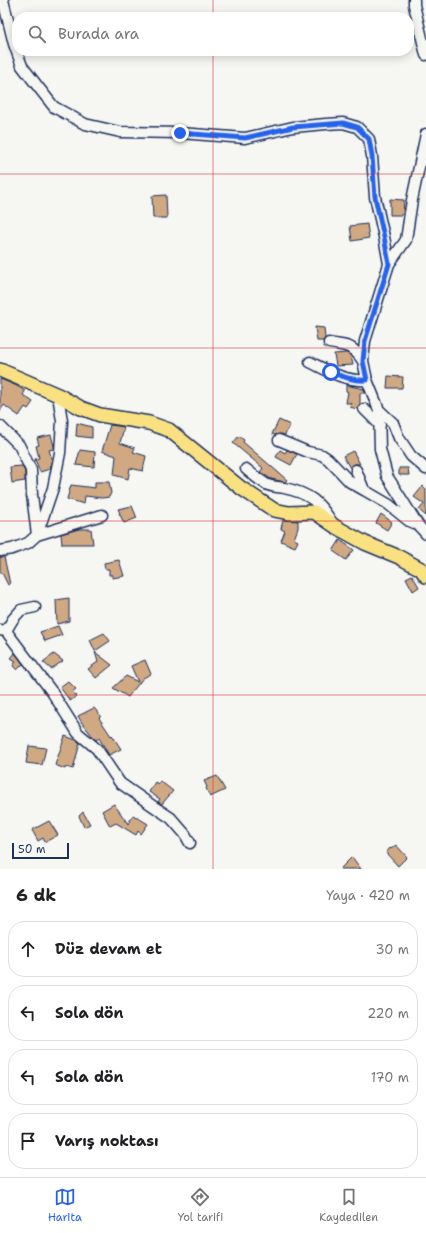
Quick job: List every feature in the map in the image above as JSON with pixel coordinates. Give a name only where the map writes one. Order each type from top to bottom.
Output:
[{"type":"main road","points":[[0,370],[58,395],[81,408],[100,415],[148,423],[169,430],[241,488],[274,510],[289,513],[314,512],[336,527],[365,543],[405,560],[421,569],[426,576]]},
{"type":"street","points":[[3,0],[12,36]]},
{"type":"street","points":[[414,0],[426,55]]},
{"type":"street","points":[[18,56],[22,66],[54,107],[85,124],[120,132],[180,133],[245,138],[293,127],[343,123],[357,127],[369,139],[372,156],[375,197],[389,264]]},
{"type":"street","points":[[426,134],[412,200],[406,240],[389,264],[365,341],[363,361],[367,380],[379,410],[380,449],[387,476],[418,525],[426,534]]},
{"type":"street","points":[[329,343],[350,346],[363,361]]},
{"type":"street","points":[[310,362],[347,379],[360,381],[367,380]]},
{"type":"street","points":[[37,535],[53,488],[60,453],[62,421],[58,395]]},
{"type":"street","points":[[364,409],[380,425]]},
{"type":"street","points":[[379,410],[393,423],[398,438],[411,456],[426,469]]},
{"type":"street","points":[[0,426],[20,445],[31,470],[32,495],[37,535]]},
{"type":"street","points":[[279,440],[308,452],[322,455],[328,459],[350,482],[388,504],[409,521],[418,525]]},
{"type":"street","points":[[246,469],[267,485],[303,492],[326,512],[336,527]]},
{"type":"street","points":[[356,470],[364,490]]},
{"type":"street","points":[[0,551],[12,549],[28,543],[37,535],[102,515]]},
{"type":"street","points":[[35,607],[21,610],[3,631],[52,692],[78,733],[97,749],[120,783],[171,818],[185,834],[190,843]]},
{"type":"building","points":[[166,195],[167,218],[153,218],[152,196]]},
{"type":"building","points":[[390,199],[404,200],[403,215],[390,215]]},
{"type":"building","points":[[367,224],[369,238],[352,241],[350,226]]},
{"type":"building","points":[[315,327],[324,328],[325,338],[323,341],[317,341]]},
{"type":"building","points":[[347,353],[351,356],[353,365],[336,366],[334,354]]},
{"type":"building","points":[[388,376],[403,377],[402,388],[387,388]]},
{"type":"building","points":[[0,379],[25,391],[23,395],[33,402],[28,409],[25,407],[19,416],[4,405],[0,411]]},
{"type":"building","points":[[346,385],[364,389],[365,393],[360,393],[360,404],[357,409],[350,407],[351,403],[346,403],[348,392],[346,391]]},
{"type":"building","points":[[279,420],[290,425],[285,435],[272,434]]},
{"type":"building","points":[[77,423],[92,427],[92,438],[76,436]]},
{"type":"building","points":[[110,425],[124,427],[120,443],[135,448],[133,452],[146,456],[143,471],[130,468],[128,479],[114,475],[116,456],[102,451]]},
{"type":"building","points":[[51,435],[54,449],[49,450],[52,459],[50,469],[40,472],[35,459],[39,458],[36,446],[39,445],[37,438]]},
{"type":"building","points":[[239,436],[244,440],[243,442],[287,480],[285,482],[271,479],[260,472],[263,468],[233,443]]},
{"type":"building","points":[[80,450],[95,452],[94,467],[76,465]]},
{"type":"building","points":[[280,450],[285,453],[287,450],[297,454],[291,465],[276,457]]},
{"type":"building","points":[[353,451],[360,464],[354,464],[350,468],[343,456]]},
{"type":"building","points":[[22,466],[25,472],[25,481],[12,483],[10,467]]},
{"type":"building","points":[[399,468],[408,468],[409,475],[399,475]]},
{"type":"building","points":[[95,482],[109,482],[111,493],[109,497],[102,498],[85,496],[84,504],[67,499],[71,485],[95,488]]},
{"type":"building","points":[[423,486],[426,489],[426,516],[419,510],[424,504],[414,497]]},
{"type":"building","points":[[132,506],[137,518],[124,523],[118,509]]},
{"type":"building","points":[[381,514],[392,522],[387,530],[376,523]]},
{"type":"building","points":[[283,520],[298,521],[298,528],[294,539],[298,541],[295,547],[281,541],[285,531],[281,529]]},
{"type":"building","points":[[79,529],[91,529],[93,544],[62,544],[61,534]]},
{"type":"building","points":[[340,540],[354,550],[346,560],[333,551]]},
{"type":"building","points":[[0,557],[4,557],[10,584],[8,585],[2,573],[0,573]]},
{"type":"building","points":[[119,560],[124,576],[112,578],[112,575],[109,575],[109,569],[105,569],[104,563]]},
{"type":"building","points":[[412,575],[419,587],[413,591],[406,578]]},
{"type":"building","points":[[69,598],[69,621],[57,624],[56,600]]},
{"type":"building","points":[[58,626],[62,635],[45,641],[40,632]]},
{"type":"building","points":[[104,633],[110,641],[95,651],[90,640]]},
{"type":"building","points":[[95,652],[112,665],[96,678],[88,669],[98,662]]},
{"type":"building","points":[[15,653],[23,664],[17,670],[13,666],[16,661],[11,658]]},
{"type":"building","points":[[54,654],[63,661],[51,669],[43,662]]},
{"type":"building","points":[[145,660],[151,674],[143,678],[128,697],[113,688],[126,676],[138,682],[131,666]]},
{"type":"building","points":[[68,681],[76,689],[72,692],[77,696],[70,701],[60,687]]},
{"type":"building","points":[[94,708],[101,716],[99,718],[121,749],[109,755],[99,738],[96,740],[94,738],[78,716]]},
{"type":"building","points":[[65,736],[80,743],[73,769],[66,767],[65,769],[55,765]]},
{"type":"building","points":[[29,746],[46,748],[42,765],[26,763]]},
{"type":"building","points":[[217,776],[225,790],[210,797],[204,781]]},
{"type":"building","points":[[160,781],[173,791],[162,804],[158,802],[160,799],[149,792],[155,782],[158,784]]},
{"type":"building","points":[[114,804],[128,824],[133,815],[148,824],[141,834],[138,831],[136,835],[116,823],[110,826],[102,811]]},
{"type":"building","points":[[83,812],[90,824],[84,827],[79,816]]},
{"type":"building","points":[[49,821],[58,835],[45,842],[43,838],[38,841],[32,830]]},
{"type":"building","points":[[396,845],[407,857],[398,866],[386,853],[390,848],[391,849]]},
{"type":"building","points":[[352,857],[361,869],[340,869]]},
{"type":"route","points":[[180,133],[245,138],[293,127],[343,123],[357,127],[369,139],[372,156],[375,197],[389,264],[365,341],[363,361],[367,380],[360,381],[347,379],[331,372]]}]
